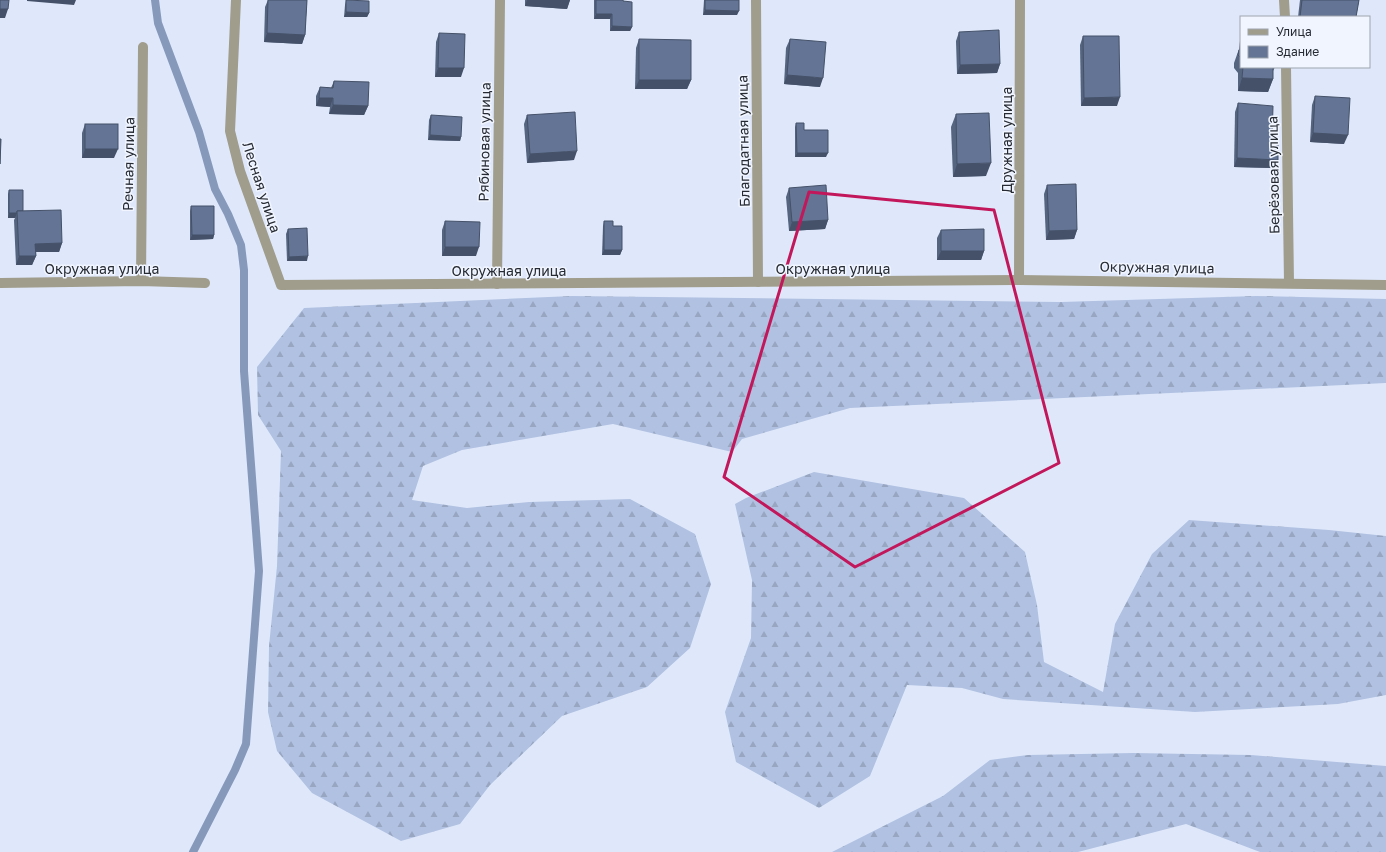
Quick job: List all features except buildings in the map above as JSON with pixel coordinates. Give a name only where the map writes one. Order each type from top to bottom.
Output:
[{"type":"street","name":"Лесная улица","points":[[236,0],[230,131],[240,171],[281,285]]},
{"type":"street","name":"Рябиновая улица","points":[[497,284],[500,0]]},
{"type":"street","name":"Благодатная улица","points":[[756,0],[758,282]]},
{"type":"street","name":"Дружная улица","points":[[1019,280],[1020,0]]},
{"type":"street","points":[[1284,0],[1285,16]]},
{"type":"street","name":"Речная улица","points":[[141,281],[144,47]]},
{"type":"street","name":"Берёзовая улица","points":[[1286,68],[1289,283]]},
{"type":"street","name":"Окружная улица","points":[[281,285],[1019,280],[1386,285]]},
{"type":"street","name":"Окружная улица","points":[[0,283],[141,281],[205,283]]},
{"type":"highlighted area","points":[[809,192],[994,210],[1059,463],[855,567],[724,477]]},
{"type":"green space","points":[[572,296],[1061,302],[1256,296],[1386,299],[1386,383],[850,408],[742,439],[732,452],[613,424],[462,450],[423,466],[412,500],[467,508],[529,502],[630,499],[695,534],[711,584],[690,648],[647,687],[562,716],[490,785],[460,824],[401,841],[312,793],[277,751],[268,712],[269,646],[277,566],[281,451],[258,415],[257,367],[304,308]]},
{"type":"green space","points":[[814,472],[964,498],[1025,552],[1037,605],[1044,662],[1103,692],[1115,624],[1152,554],[1189,520],[1329,530],[1386,536],[1386,695],[1338,704],[1195,712],[1003,699],[962,688],[907,685],[870,776],[819,808],[736,762],[725,712],[751,638],[752,580],[735,504],[746,498]]},
{"type":"green space","points":[[1133,753],[1251,755],[1386,766],[1386,852],[1260,852],[1186,824],[1078,852],[832,852],[943,796],[990,760],[1028,755]]},
{"type":"waterway","points":[[155,0],[158,23],[199,132],[215,189],[228,214],[241,245],[244,270],[244,371],[259,571],[246,744],[235,770],[193,852]]}]
